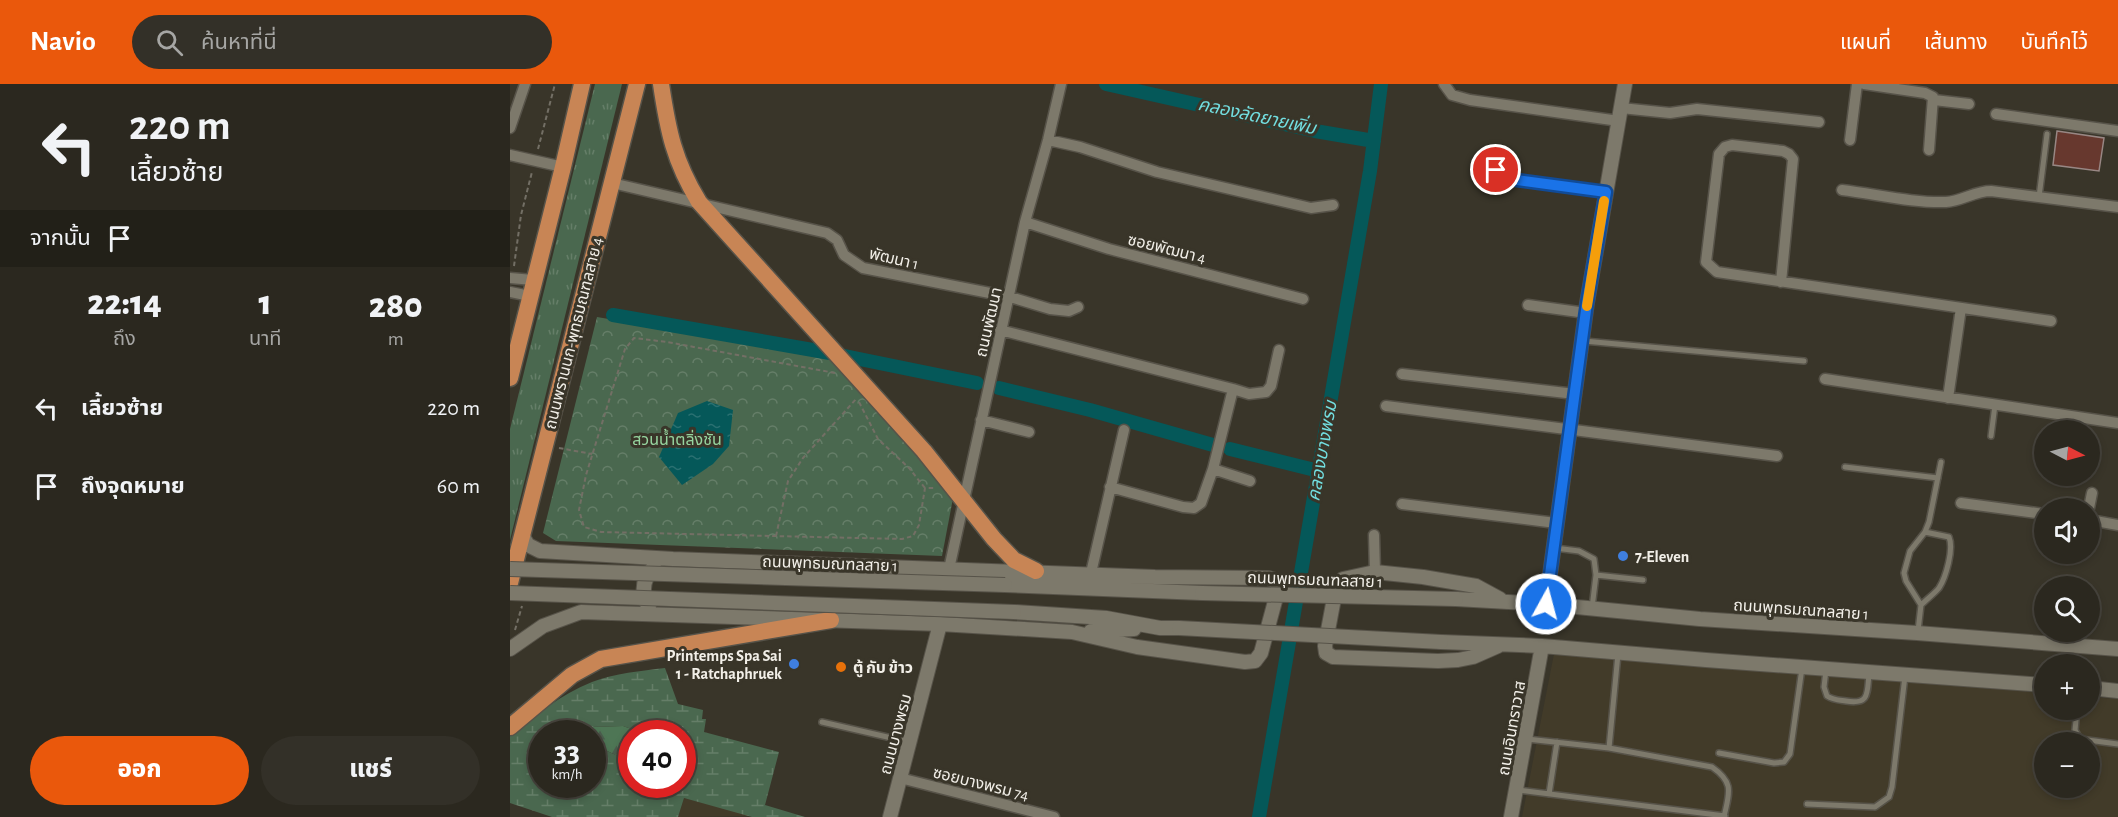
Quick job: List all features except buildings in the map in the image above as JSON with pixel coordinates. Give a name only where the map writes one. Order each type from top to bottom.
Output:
[{"type":"main road","points":[[510,378],[582,84]]},
{"type":"main road","name":"ถนนพรานนก-พุทธมณฑลสาย 4","points":[[510,583],[637,84]]},
{"type":"main road","points":[[661,84],[668,130],[683,177],[699,202],[806,321],[859,392],[959,494],[994,539],[1014,560],[1036,572]]},
{"type":"main road","points":[[1546,604],[1586,312],[1625,84]]},
{"type":"main road","points":[[510,348],[525,318]]},
{"type":"main road","points":[[522,535],[528,545],[540,551],[673,559],[1155,577],[1268,578],[1275,580],[1278,590],[1261,653],[1255,660],[1245,662],[1137,647],[1072,632]]},
{"type":"main road","points":[[661,616],[650,609],[642,591],[646,575],[655,566],[673,559]]},
{"type":"main road","name":"ถนนพุทธมณฑลสาย 1","points":[[510,569],[1456,599],[2118,649]]},
{"type":"main road","points":[[1500,645],[1473,657],[1458,660],[1333,657],[1326,653],[1336,588],[1343,579],[1375,572],[1456,581],[1476,586],[1506,602]]},
{"type":"main road","points":[[1068,573],[1124,589]]},
{"type":"main road","points":[[510,593],[1014,612],[1106,618],[1160,628]]},
{"type":"main road","points":[[510,649],[543,626],[581,612],[940,624],[1072,632],[1179,628],[1542,646],[2034,684]]},
{"type":"main road","points":[[510,727],[572,675],[601,658],[831,620]]},
{"type":"main road","name":"ถนนบางพรม","points":[[890,817],[940,624]]},
{"type":"main road","name":"ถนนอินทราวาส","points":[[1511,817],[1542,646]]},
{"type":"main road","points":[[2100,689],[2118,691]]},
{"type":"street","points":[[510,128],[525,84]]},
{"type":"street","points":[[1444,84],[1452,95],[1470,100],[1620,115],[1670,113],[1697,109],[1819,122]]},
{"type":"street","points":[[1850,140],[1857,84]]},
{"type":"street","points":[[1864,84],[1924,93],[1933,97],[1934,100],[1969,104]]},
{"type":"street","name":"ถนนพัฒนา","points":[[949,569],[959,494],[981,420],[1025,222],[1061,85]]},
{"type":"street","points":[[1929,150],[1934,100]]},
{"type":"street","points":[[1996,114],[2118,130]]},
{"type":"street","points":[[1048,140],[1080,147],[1157,172],[1311,208],[1333,205]]},
{"type":"street","points":[[1781,282],[1793,159],[1783,151],[1732,145],[1725,147],[1719,154],[1707,262],[1718,272],[1781,282],[2051,321]]},
{"type":"street","points":[[1495,153],[1496,170],[1502,178],[1606,192]]},
{"type":"street","points":[[510,155],[563,167]]},
{"type":"street","name":"พัฒนา 1","points":[[612,183],[827,233],[837,240],[844,255],[862,268],[1010,297],[1050,309],[1068,311],[1078,307]]},
{"type":"street","points":[[1842,190],[1928,201],[1957,200],[1984,191],[2118,207]]},
{"type":"street","name":"ซอยพัฒนา 4","points":[[1025,222],[1109,249],[1303,299]]},
{"type":"street","points":[[511,278],[532,288]]},
{"type":"street","points":[[510,292],[532,288]]},
{"type":"street","points":[[1528,305],[1586,312]]},
{"type":"street","points":[[1948,398],[1961,308]]},
{"type":"street","points":[[1000,330],[1249,394],[1266,392],[1271,386],[1279,350]]},
{"type":"street","points":[[1402,374],[1575,394]]},
{"type":"street","points":[[1825,379],[2118,423]]},
{"type":"street","points":[[1110,487],[1183,507],[1194,508],[1201,503],[1213,469],[1233,389]]},
{"type":"street","points":[[1386,406],[1777,456]]},
{"type":"street","points":[[981,420],[1029,432]]},
{"type":"street","points":[[1091,573],[1124,430]]},
{"type":"street","points":[[1213,469],[1250,481]]},
{"type":"street","points":[[2091,498],[2092,493]]},
{"type":"street","points":[[1961,503],[2034,513]]},
{"type":"street","points":[[1402,504],[1556,523]]},
{"type":"street","points":[[2100,522],[2118,525]]},
{"type":"street","points":[[1374,535],[1375,572]]},
{"type":"street","name":"ซอยบางพรม 74","points":[[900,778],[1054,817]]},
{"type":"lane","points":[[2039,197],[2047,134]]},
{"type":"lane","points":[[1582,341],[1804,362]]},
{"type":"lane","points":[[1991,436],[1995,405]]},
{"type":"lane","points":[[1917,633],[1921,604],[1906,581],[1904,573],[1910,550],[1925,532],[1929,522],[1941,462]]},
{"type":"lane","points":[[1845,467],[1938,478]]},
{"type":"lane","points":[[1921,604],[1937,591],[1941,584],[1951,551],[1948,537],[1925,532]]},
{"type":"lane","points":[[1553,548],[1586,553],[1594,559],[1596,575],[1592,608]]},
{"type":"lane","points":[[1596,575],[1643,580]]},
{"type":"lane","points":[[1609,748],[1618,652]]},
{"type":"lane","points":[[1719,753],[1774,763],[1784,762],[1790,754],[1802,667]]},
{"type":"lane","points":[[1826,668],[1824,687],[1827,696],[1834,700],[1858,703],[1865,698],[1869,672]]},
{"type":"lane","points":[[1807,804],[1875,807],[1889,797],[1905,675]]},
{"type":"lane","points":[[2076,720],[2075,730],[2080,739],[2118,744]]},
{"type":"lane","points":[[822,722],[910,742]]},
{"type":"lane","points":[[1516,790],[1725,816],[1728,784],[1725,776],[1712,767],[1609,748],[1525,739]]},
{"type":"lane","points":[[1548,794],[1557,742]]},
{"type":"path","points":[[511,278],[521,215],[555,84]]},
{"type":"path","points":[[836,374],[667,342],[634,338],[625,349],[586,475],[579,510],[584,527],[601,532],[902,539],[913,536],[919,525],[925,488]]},
{"type":"path","points":[[776,536],[788,481],[803,458],[859,392],[878,439],[909,468],[925,488],[959,494]]},
{"type":"path","points":[[544,445],[592,454]]},
{"type":"shaded area","points":[[1554,654],[2034,692],[2034,720],[2100,720],[2100,698],[2118,699],[2118,817],[1522,817]]},
{"type":"shaded area","points":[[684,798],[753,816],[678,817]]},
{"type":"green space","points":[[595,84],[622,84],[510,540],[510,429]]},
{"type":"green space","name":"สวนน้ำตลิ่งชัน","points":[[597,317],[842,359],[954,493],[942,556],[556,541],[543,533]]},
{"type":"green space","points":[[665,668],[678,704],[703,710],[702,719],[706,719],[704,732],[779,752],[765,805],[805,817],[752,817],[684,798],[696,798],[696,720],[618,720],[618,726],[606,727],[606,720],[531,720],[581,687],[610,676]]},
{"type":"green space","points":[[528,722],[528,798],[606,798],[606,750],[618,756],[618,798],[684,798],[678,817],[552,817],[510,803],[510,736]]},
{"type":"green space","points":[[606,726],[618,726],[618,756],[606,750]]},
{"type":"water","points":[[707,401],[733,410],[729,446],[713,464],[682,485],[659,457],[678,413]]},
{"type":"waterway","name":"คลองลัดยายเพิ่ม","points":[[1106,84],[1315,131],[1374,141]]},
{"type":"waterway","name":"คลองบางพรม","points":[[1259,817],[1370,171],[1381,84]]},
{"type":"waterway","points":[[613,315],[830,353],[977,383]]},
{"type":"waterway","points":[[999,388],[1090,410],[1213,445]]},
{"type":"waterway","points":[[1230,449],[1319,471]]},
{"type":"slow traffic","points":[[1587,306],[1604,201]]},
{"type":"place","name":"7-Eleven","points":[[1623,556]]},
{"type":"place","name":"Printemps Spa Sai 1 - Ratchaphruek","points":[[794,664]]},
{"type":"place","name":"ตู้ กับ ข้าว","points":[[841,667]]},
{"type":"route","points":[[1496,170],[1497,175],[1502,178],[1606,192],[1587,303],[1546,604]]}]
